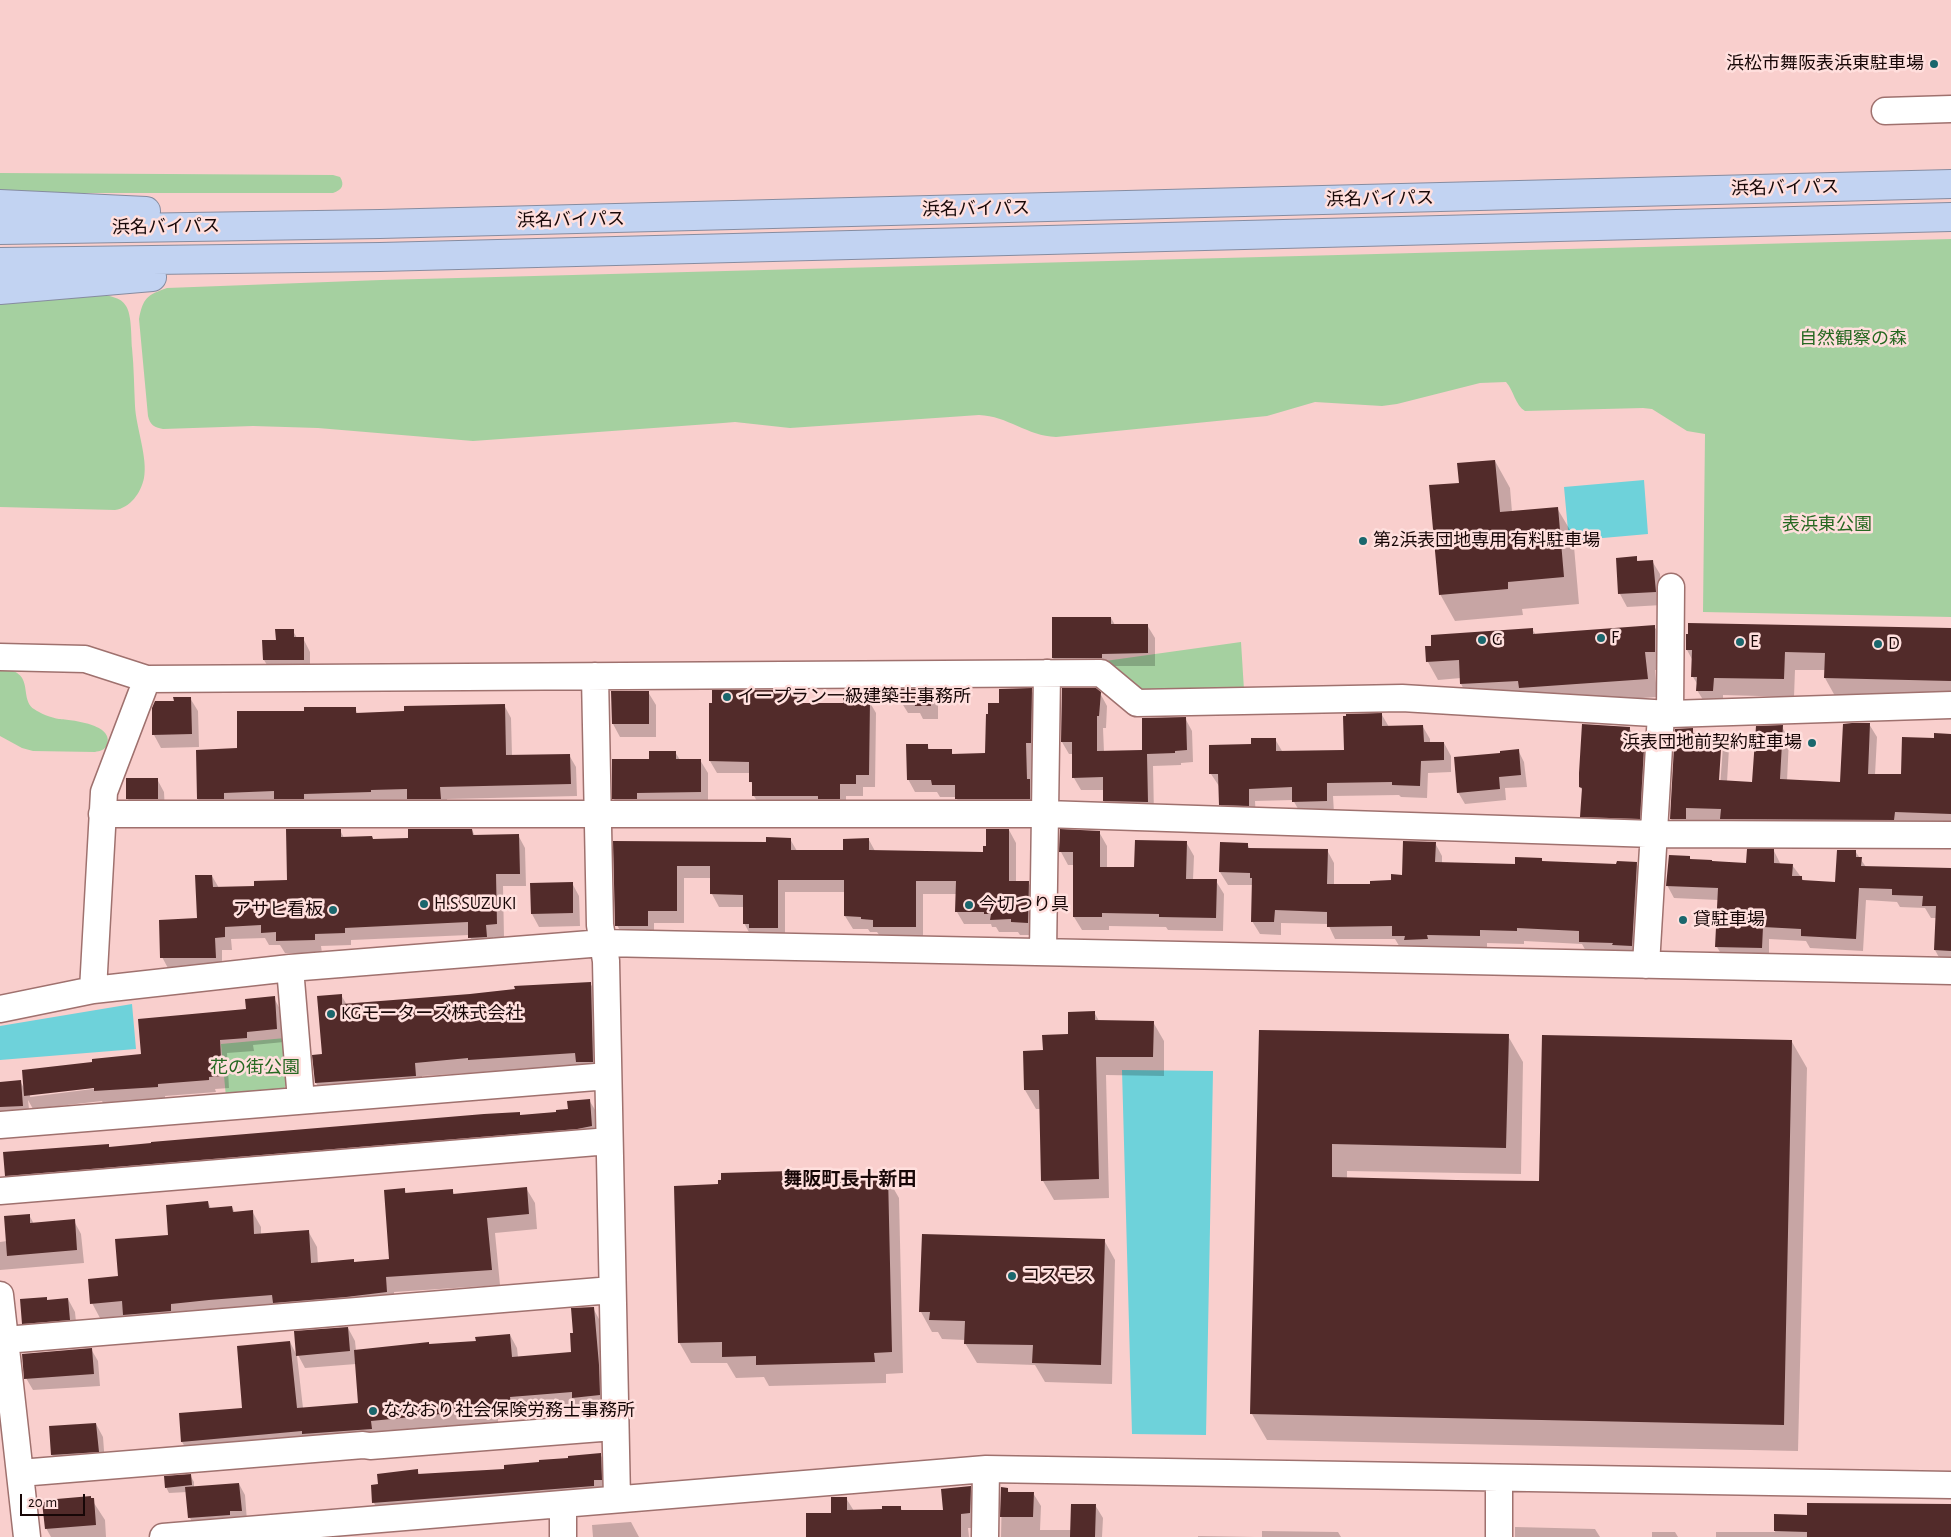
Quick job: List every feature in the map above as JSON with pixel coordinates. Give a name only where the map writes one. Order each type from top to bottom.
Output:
[{"type":"highway","name":"浜名バイパス","points":[[0,230],[380,224],[1951,184]]},
{"type":"highway","points":[[0,204],[380,224]]},
{"type":"highway","name":"浜名バイパス","points":[[0,262],[380,257],[1951,217]]},
{"type":"highway","points":[[0,290],[380,257]]},
{"type":"street","points":[[1885,111],[1951,109]]},
{"type":"street","points":[[1646,965],[1654,834],[1666,714],[1671,586]]},
{"type":"street","points":[[0,656],[85,659],[148,679],[1101,673],[1137,703],[1402,698],[1666,714],[1951,705]]},
{"type":"street","points":[[1043,952],[1047,673]]},
{"type":"street","points":[[595,676],[600,925],[606,961],[614,1427],[617,1500]]},
{"type":"street","points":[[93,990],[104,792],[148,679]]},
{"type":"street","points":[[102,814],[1045,814],[1654,834],[1951,835]]},
{"type":"street","points":[[0,1009],[93,990],[290,968],[603,943],[1951,971]]},
{"type":"street","points":[[290,968],[301,1100]]},
{"type":"street","points":[[0,1125],[608,1076]]},
{"type":"street","points":[[0,1191],[609,1141]]},
{"type":"street","points":[[5,1340],[612,1290]]},
{"type":"street","points":[[0,1295],[13,1460],[27,1537]]},
{"type":"street","points":[[13,1460],[370,1446],[614,1427]]},
{"type":"street","points":[[985,1537],[986,1469]]},
{"type":"street","points":[[163,1537],[986,1469],[1951,1485]]},
{"type":"street","points":[[1499,1478],[1499,1537]]},
{"type":"street","points":[[563,1504],[563,1537]]},
{"type":"green space","points":[[0,173],[333,175],[340,177],[342,185],[339,190],[333,193],[44,193],[0,191]]},
{"type":"green space","name":"自然観察の森","points":[[1951,239],[1951,617],[1703,612],[1705,434],[1687,431],[1652,409],[1525,411],[1519,405],[1506,382],[1480,383],[1382,406],[1315,402],[1267,416],[1056,437],[1036,433],[989,416],[979,415],[790,428],[735,422],[473,441],[318,428],[253,426],[163,429],[153,425],[148,416],[139,319],[142,306],[147,298],[167,288],[381,280]]},
{"type":"green space","points":[[99,294],[114,297],[124,303],[128,310],[131,327],[136,414],[145,470],[140,489],[130,503],[115,510],[0,507],[0,303]]},
{"type":"green space","points":[[1241,642],[1244,690],[1141,692],[1105,661]]},
{"type":"green space","points":[[0,669],[19,674],[25,685],[29,704],[34,709],[53,718],[82,722],[98,728],[105,732],[108,738],[106,747],[95,752],[33,751],[22,748],[0,736]]},
{"type":"green space","name":"花の街公園","points":[[285,1038],[288,1082],[281,1093],[226,1097],[221,1044]]},
{"type":"water","points":[[1644,480],[1648,534],[1569,541],[1564,487]]},
{"type":"water","points":[[132,1004],[136,1049],[0,1060],[0,1026]]},
{"type":"water","points":[[1122,1070],[1213,1071],[1206,1435],[1132,1434]]},
{"type":"building","points":[[1495,460],[1500,512],[1558,507],[1564,577],[1508,582],[1508,589],[1439,595],[1429,485],[1459,483],[1457,463]]},
{"type":"building","points":[[1637,556],[1637,561],[1653,560],[1656,592],[1618,594],[1616,558]]},
{"type":"building","points":[[1052,617],[1111,617],[1111,624],[1148,624],[1148,653],[1102,654],[1102,658],[1052,658]]},
{"type":"building","points":[[1688,623],[1951,628],[1951,681],[1824,678],[1825,653],[1785,652],[1784,679],[1714,678],[1713,691],[1696,691],[1697,677],[1691,677],[1692,650],[1686,650]]},
{"type":"building","points":[[1655,625],[1655,652],[1645,652],[1648,679],[1519,688],[1518,681],[1460,684],[1459,660],[1426,662],[1425,646],[1431,646],[1431,635],[1533,628],[1533,634]]},
{"type":"building","points":[[275,629],[294,629],[294,637],[304,637],[304,660],[263,660],[262,640],[276,640]]},
{"type":"building","points":[[1032,688],[1031,743],[1026,743],[1027,779],[1030,779],[1030,799],[955,799],[955,785],[932,785],[931,780],[907,780],[906,744],[928,744],[928,749],[952,749],[952,754],[985,753],[988,703],[999,703],[999,689]]},
{"type":"building","points":[[1062,688],[1096,688],[1101,692],[1099,716],[1097,716],[1097,751],[1142,750],[1142,718],[1186,717],[1187,750],[1175,751],[1175,753],[1147,754],[1148,802],[1103,801],[1103,777],[1072,778],[1072,742],[1061,742]]},
{"type":"building","points":[[899,689],[931,689],[931,706],[915,706],[914,700],[899,700]]},
{"type":"building","points":[[712,690],[797,690],[797,703],[843,703],[843,698],[870,700],[869,775],[856,775],[856,784],[840,784],[840,799],[818,799],[818,796],[752,796],[752,782],[749,782],[749,762],[709,761],[709,703],[712,703]]},
{"type":"building","points":[[611,691],[649,691],[649,724],[612,724]]},
{"type":"building","points":[[173,697],[191,697],[192,734],[152,735],[152,708],[155,701],[174,701]]},
{"type":"building","points":[[505,704],[506,755],[570,754],[571,784],[440,787],[441,799],[407,799],[407,789],[304,794],[304,799],[274,799],[274,791],[224,793],[224,799],[197,799],[196,750],[237,748],[237,711],[304,711],[304,707],[356,707],[356,713],[404,711],[404,706]]},
{"type":"building","points":[[1382,713],[1382,726],[1423,725],[1424,742],[1444,742],[1444,760],[1421,761],[1420,786],[1392,785],[1392,782],[1327,783],[1327,801],[1292,802],[1292,787],[1249,789],[1249,806],[1219,805],[1218,774],[1209,774],[1209,745],[1251,744],[1251,738],[1276,738],[1276,751],[1344,750],[1343,716],[1346,716],[1346,714]]},
{"type":"building","points":[[1870,723],[1868,774],[1901,774],[1902,737],[1934,738],[1934,733],[1951,734],[1951,814],[1895,812],[1894,820],[1720,819],[1721,809],[1686,808],[1686,819],[1670,819],[1675,729],[1693,728],[1693,733],[1722,734],[1719,780],[1752,782],[1756,726],[1783,725],[1780,779],[1840,782],[1843,724]]},
{"type":"building","points":[[1582,724],[1630,727],[1629,746],[1644,747],[1640,819],[1580,817],[1582,788],[1579,787],[1579,773]]},
{"type":"building","points":[[1519,749],[1521,775],[1499,777],[1500,789],[1457,793],[1454,757],[1500,753],[1500,751]]},
{"type":"building","points":[[649,751],[676,751],[676,759],[701,759],[701,792],[637,793],[637,799],[612,799],[612,759],[649,759]]},
{"type":"building","points":[[126,778],[158,778],[158,799],[126,799]]},
{"type":"building","points":[[286,829],[341,829],[341,837],[372,836],[373,839],[408,838],[408,829],[472,829],[473,835],[519,834],[520,874],[496,874],[497,924],[486,925],[487,937],[468,938],[468,922],[345,928],[345,933],[315,934],[315,940],[276,941],[276,932],[261,933],[261,925],[225,927],[225,937],[215,938],[216,958],[160,958],[159,920],[197,918],[195,875],[212,875],[213,887],[254,886],[254,881],[287,880]]},
{"type":"building","points":[[986,829],[1009,829],[1009,881],[1029,881],[1028,923],[1011,922],[1011,919],[990,920],[991,914],[984,914],[984,912],[955,912],[956,881],[916,881],[916,927],[873,927],[873,920],[844,916],[844,880],[778,880],[778,928],[749,928],[749,924],[743,924],[743,895],[710,894],[710,866],[677,866],[677,911],[648,911],[648,926],[615,926],[613,841],[766,842],[766,837],[791,838],[791,850],[843,850],[843,839],[869,838],[869,850],[983,852],[983,846],[986,846]]},
{"type":"building","points":[[1060,829],[1100,831],[1100,867],[1134,867],[1135,840],[1187,841],[1186,879],[1217,879],[1216,918],[1102,913],[1102,917],[1073,917],[1073,852],[1059,852]]},
{"type":"building","points":[[1403,841],[1436,842],[1435,862],[1515,864],[1515,857],[1542,858],[1542,861],[1616,864],[1617,861],[1637,862],[1632,946],[1612,945],[1613,943],[1579,942],[1579,931],[1517,928],[1517,931],[1480,930],[1480,936],[1427,935],[1428,939],[1404,940],[1405,936],[1392,936],[1392,926],[1327,927],[1327,912],[1275,910],[1274,922],[1251,922],[1252,878],[1250,878],[1250,873],[1219,872],[1220,842],[1248,843],[1248,848],[1328,849],[1327,884],[1370,884],[1370,881],[1391,880],[1391,874],[1402,875]]},
{"type":"building","points":[[1747,849],[1774,849],[1774,863],[1793,864],[1792,876],[1802,876],[1802,880],[1835,882],[1837,850],[1856,850],[1856,857],[1862,857],[1861,866],[1951,868],[1951,951],[1934,950],[1936,906],[1922,906],[1923,896],[1892,895],[1892,889],[1859,888],[1856,939],[1801,936],[1801,929],[1763,927],[1762,948],[1715,947],[1718,888],[1666,886],[1669,855],[1690,856],[1690,859],[1746,863]]},
{"type":"building","points":[[573,882],[573,913],[531,914],[530,883]]},
{"type":"building","points":[[591,982],[593,1062],[576,1062],[575,1053],[468,1060],[468,1058],[415,1063],[416,1076],[315,1083],[312,1055],[322,1054],[317,996],[342,994],[342,1004],[470,994],[515,989],[514,986]]},
{"type":"building","points":[[275,996],[277,1029],[247,1032],[247,1038],[220,1040],[222,1076],[209,1077],[209,1080],[158,1084],[158,1087],[94,1091],[94,1088],[24,1096],[22,1070],[92,1062],[92,1059],[141,1054],[138,1019],[246,1009],[245,999]]},
{"type":"building","points":[[1095,1011],[1095,1020],[1154,1021],[1153,1057],[1096,1057],[1099,1179],[1041,1181],[1039,1090],[1024,1090],[1023,1051],[1043,1050],[1042,1035],[1068,1034],[1068,1012]]},
{"type":"building","points":[[1259,1030],[1509,1034],[1506,1148],[1332,1144],[1332,1177],[1456,1180],[1539,1181],[1542,1035],[1792,1040],[1784,1425],[1250,1414]]},
{"type":"building","points":[[21,1080],[23,1106],[0,1107],[0,1082]]},
{"type":"building","points":[[590,1099],[592,1126],[577,1129],[5,1176],[3,1152],[109,1144],[109,1147],[484,1114],[520,1112],[520,1115],[556,1112],[556,1110],[568,1109],[567,1101]]},
{"type":"building","points":[[791,1171],[791,1178],[888,1175],[892,1352],[874,1353],[875,1362],[756,1365],[756,1356],[722,1357],[722,1342],[678,1343],[674,1186],[718,1184],[718,1180],[721,1180],[721,1173]]},
{"type":"building","points":[[527,1187],[529,1214],[487,1218],[492,1270],[386,1277],[387,1292],[346,1297],[273,1303],[272,1295],[209,1300],[171,1304],[171,1311],[123,1315],[122,1301],[90,1304],[88,1279],[118,1276],[115,1239],[168,1235],[166,1205],[208,1201],[209,1208],[232,1206],[233,1212],[253,1210],[254,1234],[309,1230],[311,1263],[354,1259],[354,1262],[389,1259],[384,1190],[405,1188],[405,1193],[453,1189],[453,1194]]},
{"type":"building","points":[[30,1214],[30,1223],[75,1219],[77,1250],[7,1256],[4,1216]]},
{"type":"building","name":"コスモス","points":[[922,1234],[1105,1239],[1101,1365],[1032,1363],[1033,1345],[964,1344],[965,1321],[929,1320],[930,1312],[919,1312]]},
{"type":"building","points":[[47,1297],[47,1300],[68,1298],[70,1320],[22,1324],[20,1299]]},
{"type":"building","points":[[594,1307],[600,1395],[572,1398],[572,1392],[510,1397],[511,1404],[491,1406],[492,1409],[371,1421],[372,1429],[302,1434],[302,1431],[181,1442],[179,1413],[242,1408],[237,1346],[290,1341],[297,1408],[358,1403],[354,1350],[429,1342],[429,1344],[476,1341],[475,1337],[510,1334],[512,1357],[571,1352],[570,1333],[573,1333],[571,1308]]},
{"type":"building","points":[[348,1327],[350,1351],[296,1356],[294,1331]]},
{"type":"building","points":[[92,1348],[94,1374],[24,1379],[22,1354]]},
{"type":"building","points":[[96,1423],[99,1452],[51,1455],[49,1426]]},
{"type":"building","points":[[601,1453],[602,1480],[594,1480],[594,1486],[372,1503],[371,1485],[378,1484],[377,1474],[418,1469],[418,1474],[504,1469],[504,1465]]},
{"type":"building","points":[[191,1474],[192,1485],[165,1488],[164,1476]]},
{"type":"building","points":[[239,1483],[242,1511],[230,1511],[230,1515],[188,1518],[185,1487]]},
{"type":"building","points":[[971,1486],[970,1513],[961,1514],[961,1537],[806,1537],[806,1513],[831,1513],[831,1497],[847,1497],[847,1510],[882,1509],[882,1506],[901,1506],[901,1510],[943,1510],[941,1489]]},
{"type":"building","points":[[1001,1487],[1008,1488],[1008,1492],[1034,1492],[1033,1517],[1000,1517]]},
{"type":"building","points":[[91,1496],[91,1498],[94,1498],[96,1525],[45,1529],[42,1502],[45,1502],[45,1500]]},
{"type":"building","points":[[1807,1503],[1951,1504],[1951,1537],[1807,1537],[1807,1532],[1774,1531],[1774,1514],[1807,1515]]},
{"type":"building","points":[[1071,1504],[1096,1504],[1095,1537],[1070,1537]]},
{"type":"place","name":"浜松市舞阪表浜東駐車場","points":[[1934,64]]},
{"type":"place","name":"第2浜表団地専用 有料駐車場","points":[[1363,541]]},
{"type":"place","name":"F","points":[[1601,638]]},
{"type":"place","name":"G","points":[[1482,640]]},
{"type":"place","name":"E","points":[[1740,642]]},
{"type":"place","name":"D","points":[[1878,644]]},
{"type":"place","name":"イープラン一級建築士事務所","points":[[727,697]]},
{"type":"place","name":"浜表団地前契約駐車場","points":[[1812,743]]},
{"type":"place","name":"H.S SUZUKI","points":[[424,904]]},
{"type":"place","name":"今切つり具","points":[[969,905]]},
{"type":"place","name":"アサヒ看板","points":[[333,910]]},
{"type":"place","name":"貸駐車場","points":[[1683,920]]},
{"type":"place","name":"KGモーターズ株式会社","points":[[331,1014]]},
{"type":"place","name":"コスモス","points":[[1012,1276]]},
{"type":"place","name":"ななおり社会保険労務士事務所","points":[[373,1411]]},
{"type":"district","name":"舞阪町長十新田","points":[[850,1179]]},
{"type":"park label","name":"表浜東公園","points":[[1827,525]]}]
